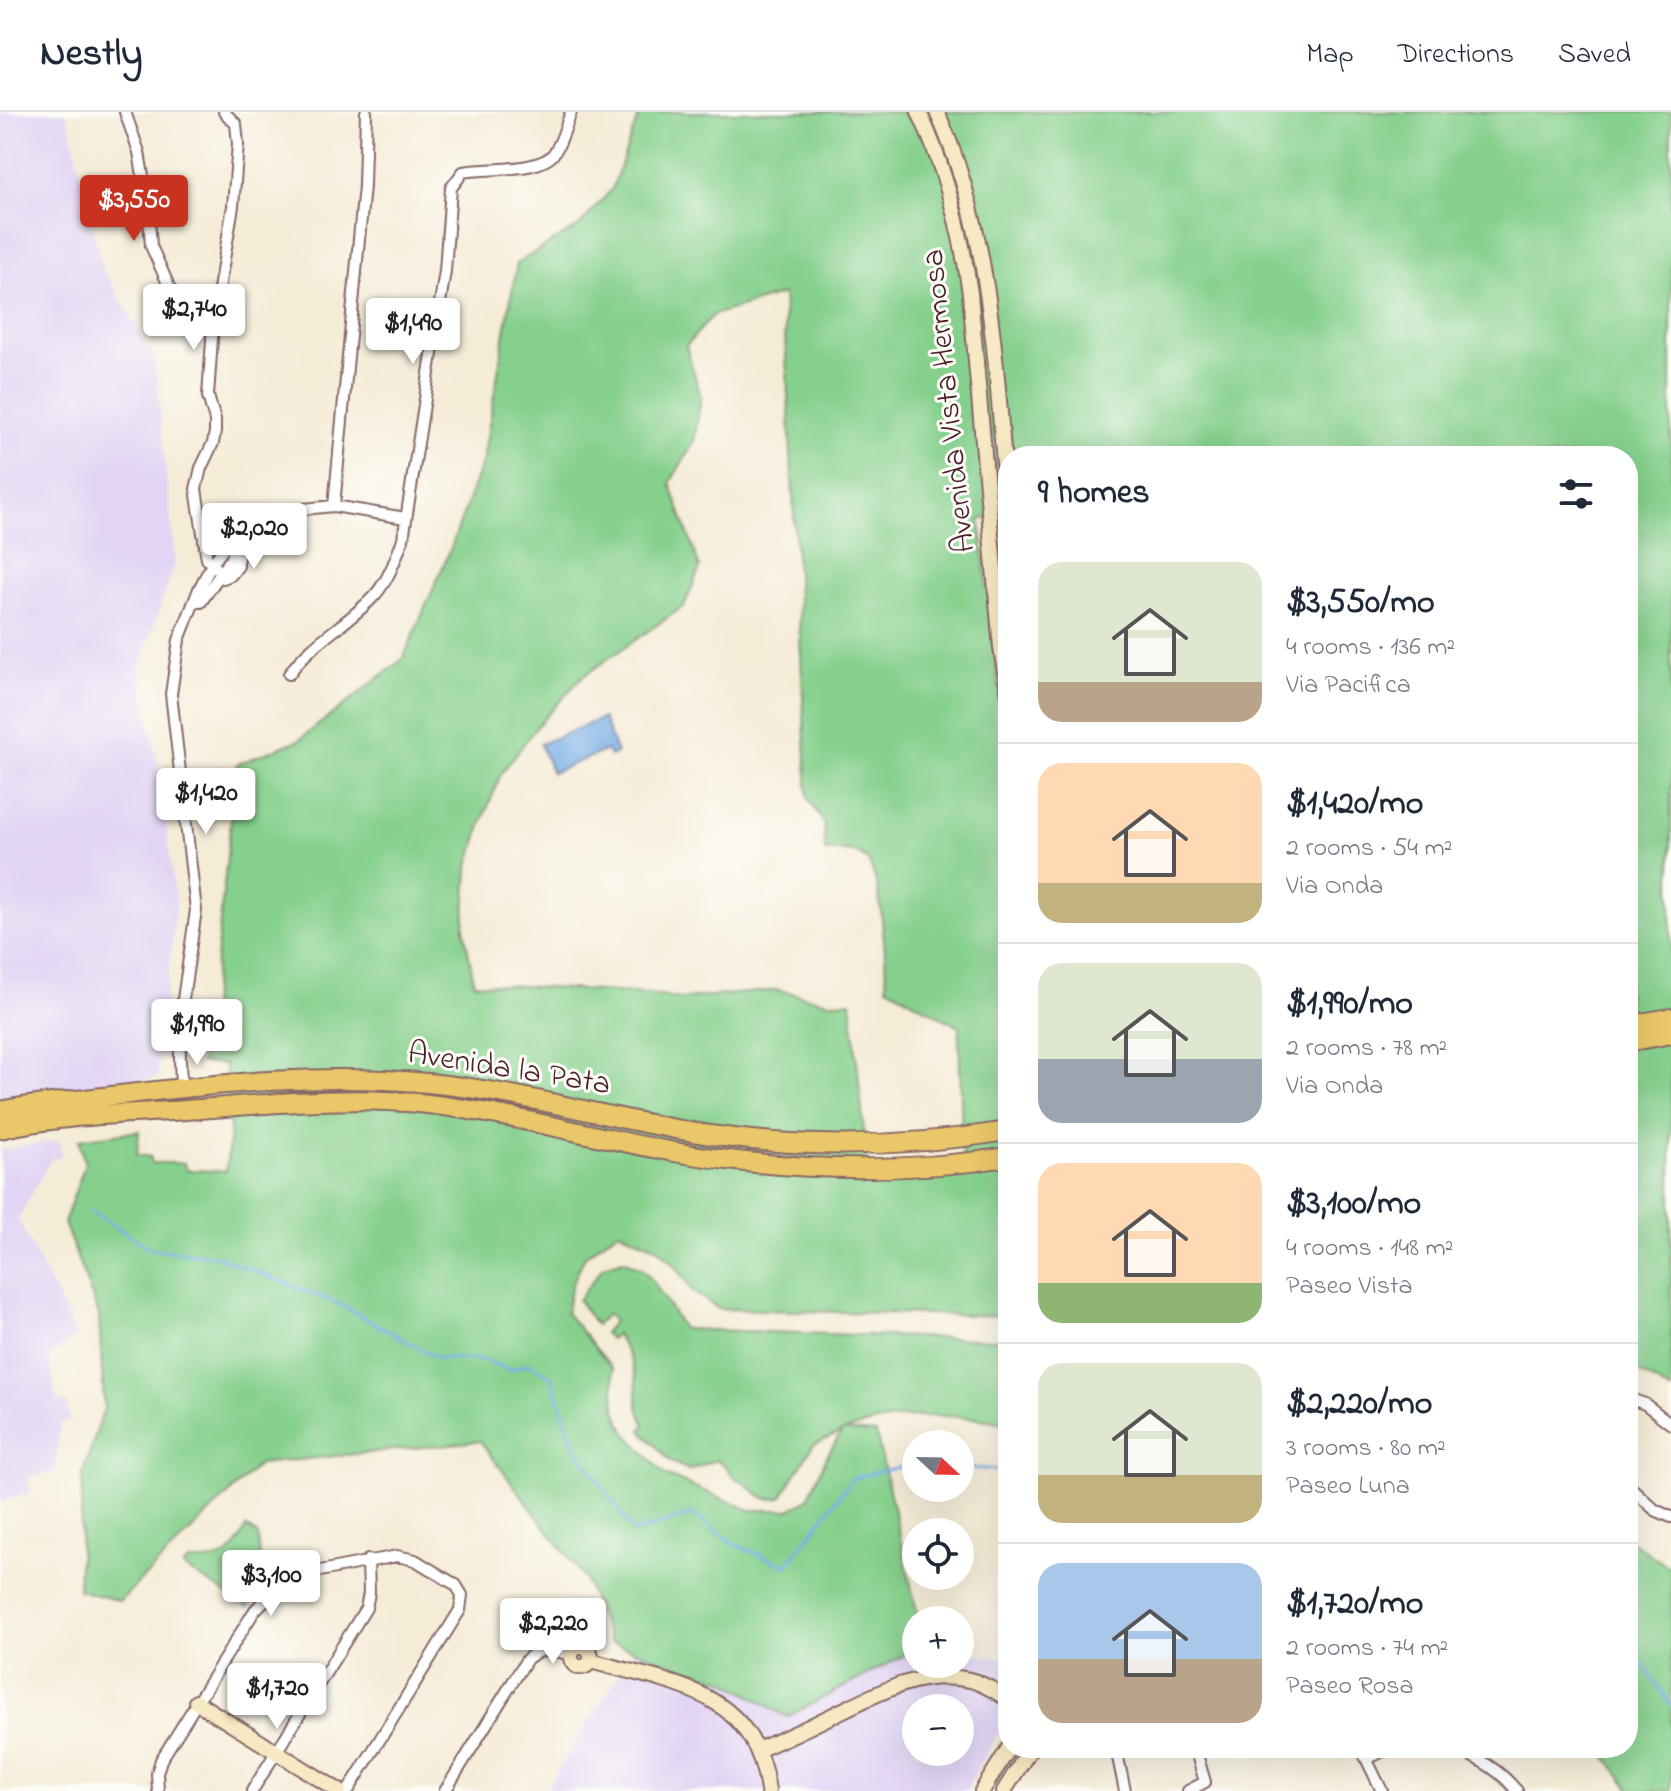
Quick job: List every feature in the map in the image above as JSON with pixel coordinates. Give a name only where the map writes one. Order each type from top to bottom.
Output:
[{"type":"highway","points":[[1638,1023],[1671,1018]]},
{"type":"highway","points":[[1638,1040],[1671,1034]]},
{"type":"highway","name":"Avenida la Pata","points":[[0,1111],[181,1088],[324,1079],[427,1083],[534,1098],[724,1137],[816,1145],[954,1140],[998,1133]]},
{"type":"highway","points":[[148,1112],[152,1102],[175,1100],[181,1088]]},
{"type":"highway","name":"Avenida la Pata","points":[[0,1129],[47,1121],[148,1112],[318,1101],[425,1104],[526,1119],[736,1161],[821,1167],[883,1167],[933,1166],[998,1158]]},
{"type":"main road","name":"Avenida Vista Hermosa","points":[[919,112],[951,196],[962,237],[973,324],[998,613]]},
{"type":"main road","name":"Avenida Vista Hermosa","points":[[937,112],[966,190],[988,290],[1002,446]]},
{"type":"main road","points":[[571,1655],[577,1667],[586,1666],[591,1661],[708,1697],[733,1714],[754,1739],[765,1764],[768,1791]]},
{"type":"main road","points":[[758,1750],[880,1692],[916,1680],[934,1677],[969,1679],[998,1693]]},
{"type":"main road","points":[[196,1702],[339,1791]]},
{"type":"main road","points":[[982,1791],[1003,1758]]},
{"type":"main road","points":[[1004,1791],[1025,1758]]},
{"type":"street","points":[[125,112],[139,152],[151,246],[181,306],[191,315],[213,325]]},
{"type":"street","points":[[223,574],[207,559],[196,489],[215,432],[208,396],[213,325],[233,206],[238,144],[236,124],[224,112]]},
{"type":"street","points":[[334,506],[364,186],[366,112]]},
{"type":"street","points":[[289,674],[302,656],[376,594],[394,565],[403,539],[445,271],[451,188],[455,180],[463,172],[536,165],[548,161],[556,151],[571,112]]},
{"type":"street","points":[[181,1088],[179,1027],[196,910],[171,694],[179,640],[212,564],[239,533],[303,509],[334,506],[405,518]]},
{"type":"street","points":[[188,619],[196,612],[211,585],[223,574],[250,531]]},
{"type":"street","points":[[225,547],[235,554]]},
{"type":"street","points":[[1638,1402],[1671,1424]]},
{"type":"street","points":[[1638,1494],[1655,1510],[1671,1517]]},
{"type":"street","points":[[158,1791],[157,1773],[161,1760],[255,1610],[278,1587],[305,1574],[368,1560],[397,1556],[415,1560],[456,1585],[462,1595],[460,1610],[348,1791]]},
{"type":"street","points":[[252,1791],[366,1608],[368,1560]]},
{"type":"street","points":[[445,1791],[527,1659],[537,1651],[550,1649],[571,1655]]},
{"type":"street","points":[[1118,1758],[1125,1791]]},
{"type":"street","points":[[1188,1791],[1208,1787],[1198,1758]]},
{"type":"street","points":[[1475,1758],[1492,1768],[1517,1791]]},
{"type":"street","points":[[1367,1759],[1382,1791]]},
{"type":"shaded area","points":[[0,112],[67,112],[102,268],[155,358],[175,563],[139,669],[158,764],[176,905],[157,1078],[0,1101]]},
{"type":"shaded area","points":[[60,1140],[61,1157],[51,1159],[18,1219],[76,1335],[49,1357],[57,1402],[67,1402],[70,1421],[60,1423],[55,1472],[28,1477],[30,1493],[0,1503],[0,1150]]},
{"type":"shaded area","points":[[635,1649],[722,1679],[787,1717],[902,1656],[902,1678],[974,1678],[974,1653],[998,1657],[998,1734],[965,1791],[545,1791]]},
{"type":"green space","points":[[640,112],[1671,112],[1671,1391],[1638,1372],[1638,446],[998,446],[998,513],[980,520],[998,678],[998,1316],[719,1309],[693,1292],[681,1273],[658,1248],[618,1231],[585,1256],[572,1284],[566,1313],[613,1369],[615,1408],[625,1432],[665,1475],[750,1510],[789,1510],[808,1499],[827,1456],[842,1432],[813,1445],[781,1498],[762,1497],[716,1460],[689,1470],[671,1462],[641,1430],[645,1425],[638,1406],[632,1364],[616,1334],[610,1339],[604,1333],[614,1321],[607,1314],[596,1325],[578,1300],[604,1266],[623,1260],[643,1269],[683,1329],[998,1340],[998,1422],[925,1416],[884,1421],[844,1431],[876,1433],[902,1546],[902,1590],[912,1590],[916,1606],[902,1606],[902,1656],[787,1717],[722,1679],[610,1642],[585,1579],[480,1441],[259,1464],[120,1601],[78,1590],[83,1473],[104,1409],[99,1315],[64,1223],[85,1164],[79,1139],[139,1131],[137,1155],[151,1157],[151,1163],[184,1163],[186,1170],[226,1171],[230,1132],[225,1064],[200,1063],[207,1043],[237,764],[299,740],[403,659],[451,548],[483,460],[517,263],[579,226],[612,189]],"holes":[[[783,294],[808,798],[824,823],[825,851],[848,851],[863,856],[872,870],[882,920],[887,987],[959,1027],[963,1169],[868,1173],[851,1001],[829,1002],[778,990],[679,999],[648,994],[474,983],[464,928],[468,870],[501,774],[538,725],[582,677],[684,606],[700,568],[670,483],[694,442],[701,397],[686,346],[713,315]]]},
{"type":"green space","points":[[246,1527],[258,1535],[260,1559],[277,1579],[248,1607],[183,1567],[188,1561],[209,1561],[224,1556],[236,1545]]},
{"type":"green space","points":[[1638,1546],[1671,1567],[1671,1791],[1632,1791],[1607,1758],[1638,1758]]},
{"type":"water","points":[[603,718],[617,753],[610,756],[607,750],[552,773],[540,744]]},
{"type":"waterway","points":[[89,1210],[151,1249],[216,1256],[341,1305],[437,1358],[484,1360],[509,1370],[529,1364],[551,1376],[574,1445],[634,1533],[692,1514],[736,1545],[786,1566],[853,1478],[902,1466]]},
{"type":"waterway","points":[[974,1468],[998,1470]]},
{"type":"waterway","points":[[1638,1657],[1671,1705]]}]
